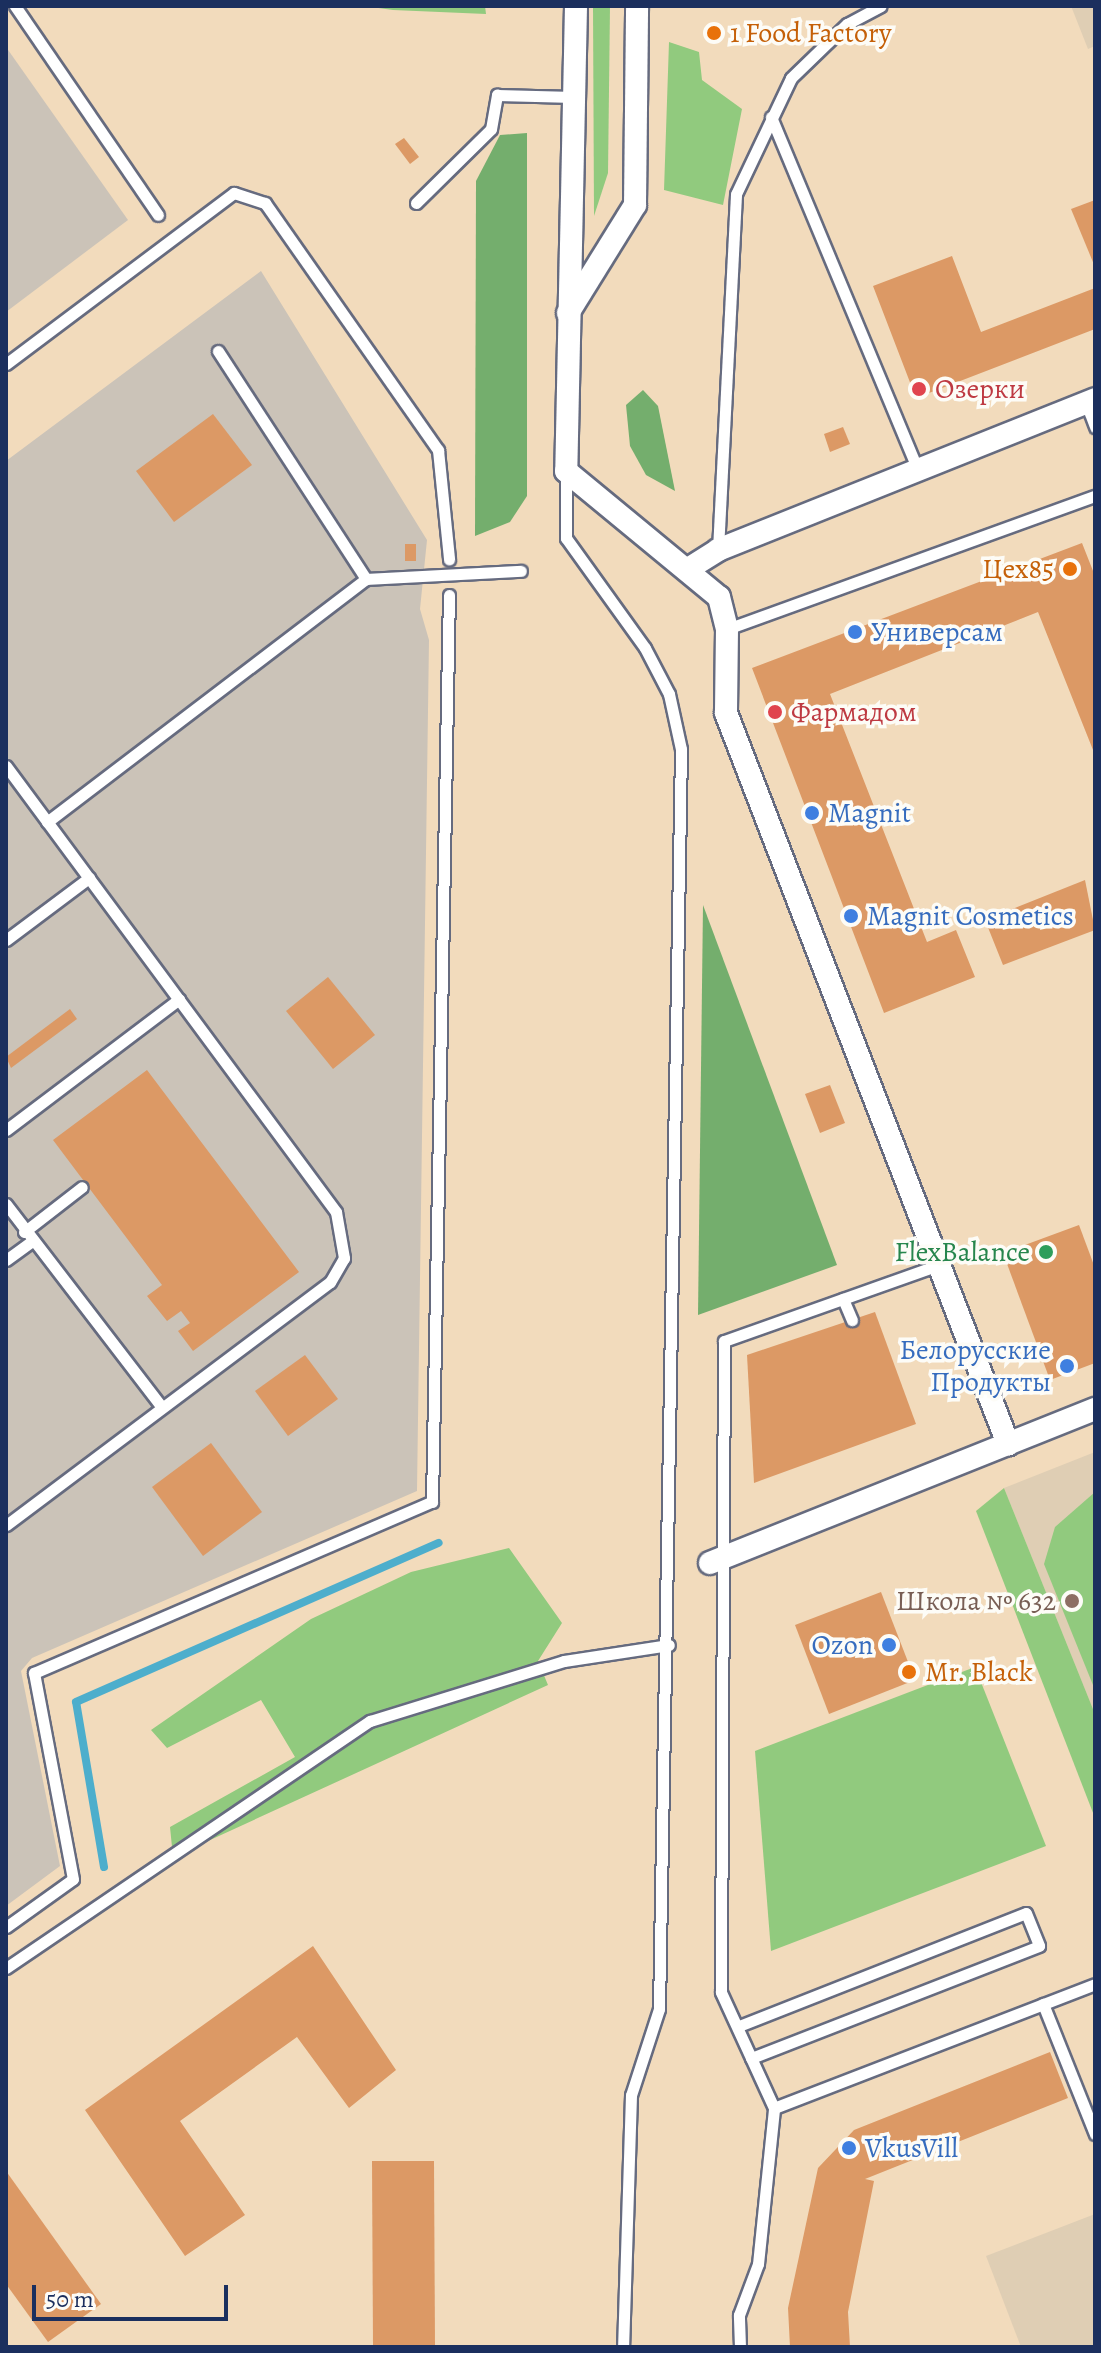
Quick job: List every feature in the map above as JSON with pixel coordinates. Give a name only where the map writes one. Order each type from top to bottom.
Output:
[{"type":"street","points":[[576,6],[566,471],[719,597],[727,629],[726,713],[1008,1444]]},
{"type":"street","points":[[568,314],[635,205],[637,6]]},
{"type":"street","points":[[688,569],[718,550],[1090,401]]},
{"type":"street","points":[[718,1560],[1095,1409]]},
{"type":"lane","points":[[15,6],[158,215]]},
{"type":"lane","points":[[718,550],[736,194],[791,78],[847,24],[881,6]]},
{"type":"lane","points":[[416,203],[491,129],[497,95],[574,97]]},
{"type":"lane","points":[[771,117],[918,470]]},
{"type":"lane","points":[[6,364],[234,193],[265,203],[438,450],[449,559]]},
{"type":"lane","points":[[218,351],[366,579]]},
{"type":"lane","points":[[1090,401],[1095,427]]},
{"type":"lane","points":[[566,471],[566,538],[645,648],[669,694],[681,749],[669,1645],[659,2009],[631,2095],[623,2347]]},
{"type":"lane","points":[[727,629],[1095,496]]},
{"type":"lane","points":[[47,822],[366,579],[521,571]]},
{"type":"lane","points":[[6,1927],[73,1879],[34,1673],[432,1502],[449,595]]},
{"type":"lane","points":[[6,766],[336,1212],[344,1258],[330,1282],[6,1525]]},
{"type":"lane","points":[[6,940],[89,878]]},
{"type":"lane","points":[[6,1130],[179,999]]},
{"type":"lane","points":[[6,1260],[82,1187]]},
{"type":"lane","points":[[6,1204],[27,1237],[161,1406]]},
{"type":"lane","points":[[740,2347],[739,2315],[758,2264],[774,2108],[721,1992],[717,1896],[718,1560],[724,1341],[939,1265]]},
{"type":"lane","points":[[843,1299],[852,1320]]},
{"type":"lane","points":[[6,1968],[370,1721],[564,1661],[669,1645]]},
{"type":"lane","points":[[739,2026],[1026,1913],[1039,1946],[751,2058]]},
{"type":"lane","points":[[774,2108],[1095,1984]]},
{"type":"lane","points":[[1043,2004],[1095,2134]]},
{"type":"shaded area","points":[[1071,6],[1095,6],[1095,46],[1088,49]]},
{"type":"shaded area","points":[[6,47],[128,220],[6,312]]},
{"type":"shaded area","points":[[261,271],[427,540],[420,609],[429,640],[417,1491],[32,1658],[21,1671],[60,1866],[6,1906],[6,461]]},
{"type":"shaded area","name":"Школа № 632","points":[[1095,1452],[1095,1714],[1004,1488]]},
{"type":"shaded area","points":[[1095,2214],[1095,2347],[1021,2347],[986,2256]]},
{"type":"green space","points":[[364,6],[485,6],[486,14],[393,10]]},
{"type":"green space","points":[[593,6],[610,6],[608,173],[594,216]]},
{"type":"green space","points":[[669,42],[699,52],[702,80],[742,109],[723,205],[664,190]]},
{"type":"green space","points":[[527,133],[527,496],[510,522],[475,536],[476,181],[500,135]]},
{"type":"green space","points":[[643,390],[658,406],[675,491],[646,475],[630,446],[626,405]]},
{"type":"green space","points":[[703,905],[837,1265],[698,1315]]},
{"type":"green space","points":[[1004,1488],[1095,1714],[1095,1818],[976,1511]]},
{"type":"green space","points":[[1095,1492],[1095,1690],[1044,1564],[1055,1527]]},
{"type":"green space","points":[[509,1548],[562,1623],[538,1661],[548,1685],[173,1857],[170,1827],[295,1757],[261,1700],[167,1748],[151,1730],[311,1619],[411,1572]]},
{"type":"green space","points":[[975,1667],[1046,1846],[771,1951],[755,1751]]},
{"type":"building","points":[[404,138],[419,157],[410,164],[395,144]]},
{"type":"building","points":[[1095,200],[1095,267],[1071,209]]},
{"type":"building","points":[[952,256],[981,332],[1095,288],[1095,329],[916,398],[873,286]]},
{"type":"building","points":[[213,414],[252,465],[174,522],[136,471]]},
{"type":"building","points":[[843,427],[850,444],[830,452],[824,434]]},
{"type":"building","points":[[1082,543],[1095,576],[1095,755],[1038,612],[830,694],[927,942],[956,930],[975,977],[884,1013],[752,668]]},
{"type":"building","points":[[405,544],[416,544],[416,561],[405,561]]},
{"type":"building","points":[[1085,880],[1095,930],[1003,965],[985,920]]},
{"type":"building","points":[[328,977],[375,1035],[333,1069],[286,1011]]},
{"type":"building","points":[[70,1009],[77,1019],[11,1068],[6,1057]]},
{"type":"building","points":[[147,1070],[299,1272],[193,1351],[178,1331],[190,1323],[181,1311],[167,1321],[147,1296],[162,1285],[53,1140]]},
{"type":"building","points":[[830,1085],[845,1123],[820,1133],[805,1094]]},
{"type":"building","points":[[1079,1225],[1095,1268],[1095,1363],[1050,1380],[1003,1253]]},
{"type":"building","points":[[875,1312],[916,1424],[754,1483],[747,1355]]},
{"type":"building","points":[[305,1355],[338,1399],[288,1436],[255,1391]]},
{"type":"building","points":[[211,1443],[262,1512],[203,1556],[152,1487]]},
{"type":"building","points":[[881,1592],[915,1680],[829,1714],[795,1625]]},
{"type":"building","points":[[313,1946],[396,2070],[349,2108],[297,2037],[180,2121],[245,2215],[185,2256],[85,2110]]},
{"type":"building","points":[[1050,2052],[1068,2098],[865,2179],[874,2181],[848,2312],[850,2347],[790,2347],[788,2308],[818,2168],[854,2130]]},
{"type":"building","points":[[372,2161],[434,2161],[435,2347],[373,2347]]},
{"type":"building","points":[[6,2171],[101,2304],[48,2342],[6,2284]]},
{"type":"waterway","points":[[104,1867],[76,1702],[439,1543]]},
{"type":"place","name":"1 Food Factory","points":[[714,33]]},
{"type":"place","name":"Озерки","points":[[919,389]]},
{"type":"place","name":"Цех85","points":[[1070,569]]},
{"type":"place","name":"Универсам","points":[[855,632]]},
{"type":"place","name":"Фармадом","points":[[775,712]]},
{"type":"place","name":"Magnit","points":[[812,813]]},
{"type":"place","name":"Magnit Cosmetics","points":[[851,916]]},
{"type":"place","name":"FlexBalance","points":[[1046,1252]]},
{"type":"place","name":"Белорусские Продукты","points":[[1067,1366]]},
{"type":"place","name":"Школа № 632","points":[[1072,1601]]},
{"type":"place","name":"Ozon","points":[[889,1645]]},
{"type":"place","name":"Mr. Black","points":[[909,1672]]},
{"type":"place","name":"VkusVill","points":[[849,2148]]}]
